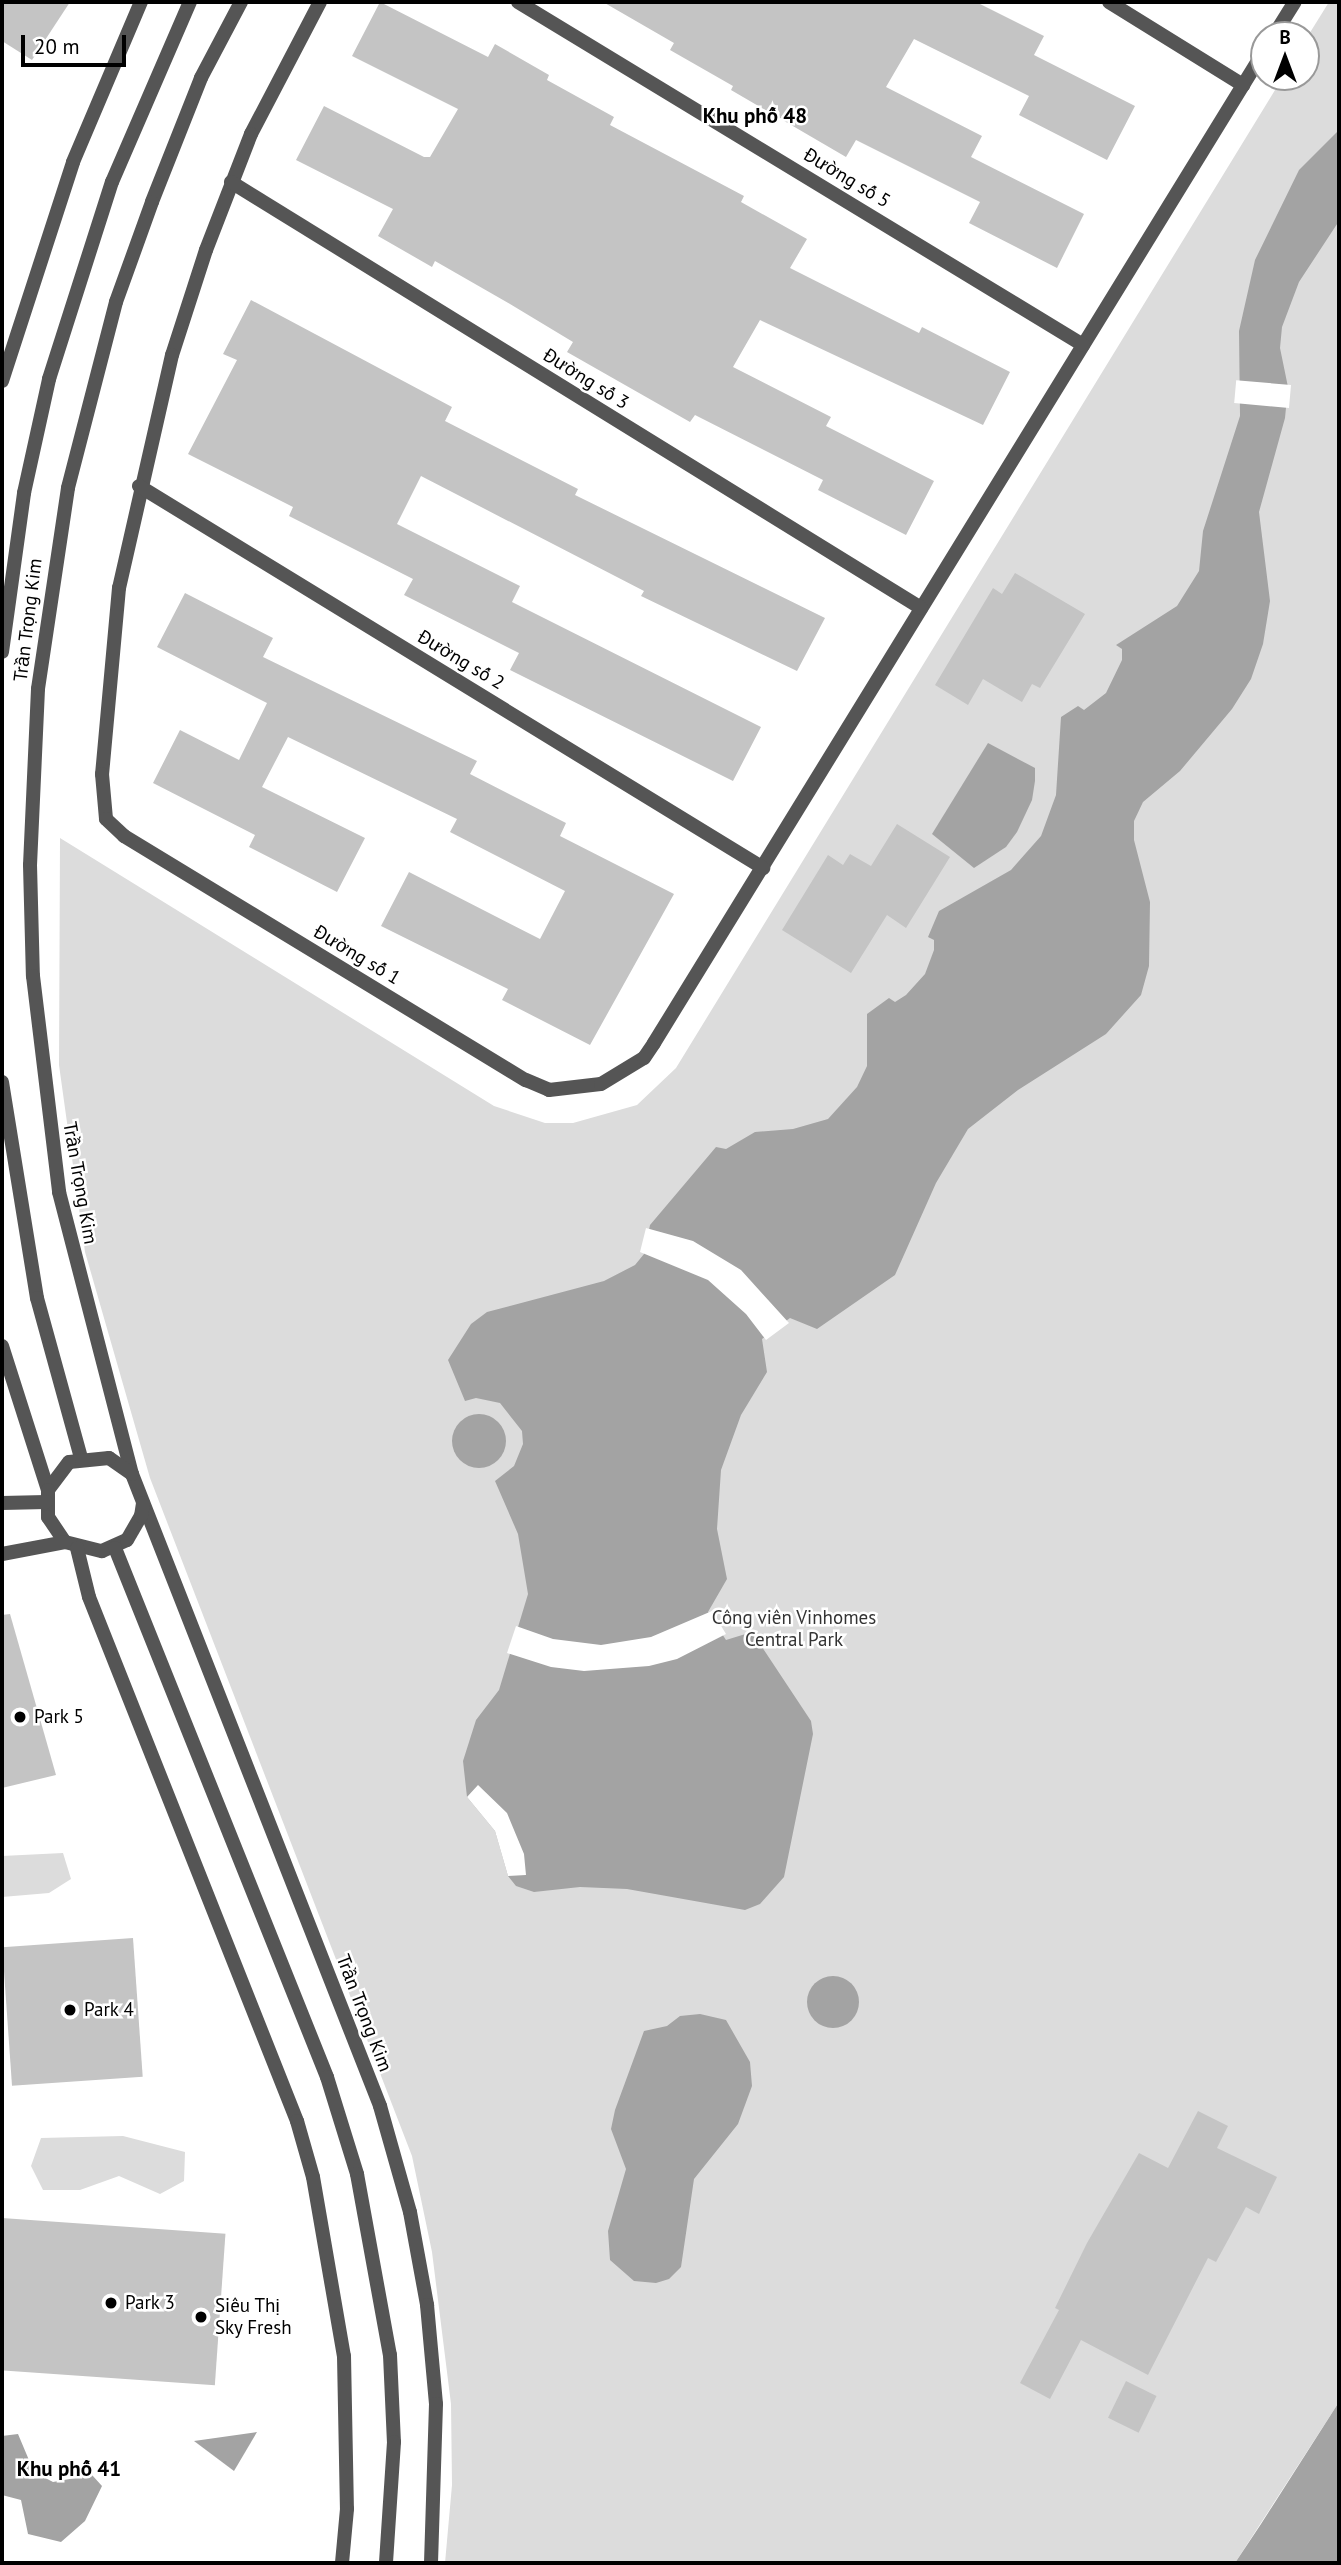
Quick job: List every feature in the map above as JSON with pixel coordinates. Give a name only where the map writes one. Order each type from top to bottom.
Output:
[{"type":"street","points":[[2,381],[73,162],[141,2]]},
{"type":"street","name":"Trần Trọng Kim","points":[[2,652],[24,492],[49,379],[112,182],[190,2]]},
{"type":"street","name":"Trần Trọng Kim","points":[[241,2],[201,78],[116,302],[68,488],[38,689],[30,865],[33,976],[61,1204],[132,1474],[380,2106],[410,2212],[427,2305],[436,2404],[431,2563]]},
{"type":"street","points":[[139,486],[172,355],[231,182],[320,2]]},
{"type":"street","name":"Đường số 5","points":[[519,2],[1083,345]]},
{"type":"street","points":[[1109,2],[1243,85]]},
{"type":"street","points":[[1283,21],[1295,2]]},
{"type":"street","points":[[763,868],[1250,74]]},
{"type":"street","name":"Đường số 3","points":[[231,182],[921,608]]},
{"type":"street","name":"Đường số 1","points":[[139,486],[119,588],[102,774],[106,818],[124,836],[526,1080],[550,1090],[601,1084],[644,1058],[763,868]]},
{"type":"street","name":"Đường số 2","points":[[139,486],[763,868]]},
{"type":"street","points":[[2,1083],[34,1286],[81,1458]]},
{"type":"street","points":[[2,1346],[47,1496],[48,1517],[71,1545],[89,1597],[297,2121],[313,2177],[344,2356],[347,2509],[342,2563]]},
{"type":"street","points":[[47,1496],[60,1470],[81,1458],[109,1458],[132,1474]]},
{"type":"street","points":[[2,1503],[47,1496]]},
{"type":"street","points":[[2,1554],[71,1545],[90,1552],[115,1548],[135,1529],[143,1502]]},
{"type":"street","points":[[115,1548],[327,2077],[357,2174],[390,2355],[394,2442],[386,2563]]},
{"type":"green space","name":"Công viên Vinhomes Central Park","points":[[1329,2],[1339,2],[1339,2402],[1235,2563],[445,2563],[452,2485],[451,2404],[432,2252],[412,2156],[150,1478],[85,1252],[59,1065],[60,838],[494,1106],[545,1123],[573,1123],[637,1105],[676,1068],[1274,91],[1320,91],[1320,21],[1317,21]]},
{"type":"green space","points":[[63,1853],[71,1879],[49,1893],[2,1897],[2,1856]]},
{"type":"green space","points":[[123,2136],[185,2152],[184,2181],[160,2194],[119,2176],[80,2190],[43,2190],[31,2166],[41,2138]]},
{"type":"shaded area","points":[[1339,130],[1339,221],[1299,282],[1282,327],[1280,348],[1288,387],[1285,418],[1259,512],[1270,601],[1263,644],[1251,679],[1232,709],[1180,771],[1143,802],[1134,821],[1134,840],[1150,902],[1149,966],[1141,995],[1106,1034],[1018,1090],[968,1129],[936,1183],[895,1275],[817,1329],[790,1318],[762,1339],[767,1372],[741,1415],[721,1470],[717,1529],[727,1579],[708,1612],[726,1640],[752,1632],[811,1721],[813,1734],[784,1877],[760,1904],[745,1910],[627,1889],[580,1887],[534,1892],[516,1886],[508,1876],[495,1831],[467,1797],[463,1761],[476,1720],[499,1690],[528,1594],[518,1534],[495,1481],[514,1466],[523,1444],[522,1431],[500,1403],[476,1398],[465,1401],[448,1360],[471,1324],[487,1312],[604,1281],[635,1265],[644,1254],[650,1225],[716,1147],[726,1149],[755,1132],[793,1129],[828,1119],[857,1087],[867,1066],[867,1014],[889,998],[895,1002],[906,995],[925,974],[934,950],[934,940],[928,937],[939,911],[1011,870],[1041,836],[1056,795],[1061,717],[1078,706],[1084,710],[1106,693],[1122,660],[1122,649],[1116,645],[1177,606],[1199,571],[1203,531],[1240,416],[1239,331],[1255,260],[1299,170]]},
{"type":"shaded area","points":[[988,743],[1035,768],[1035,781],[1032,800],[1017,832],[1006,847],[974,868],[932,834]]},
{"type":"shaded area","points":[[479,1414],[498,1422],[506,1441],[498,1460],[479,1468],[460,1460],[452,1441],[460,1422]]},
{"type":"shaded area","points":[[833,1976],[843,1978],[851,1984],[857,1992],[857,2012],[851,2020],[843,2026],[833,2028],[823,2026],[815,2020],[809,2012],[807,2002],[809,1992],[815,1984],[823,1978]]},
{"type":"shaded area","points":[[700,2014],[726,2020],[750,2062],[752,2086],[738,2124],[694,2179],[681,2267],[669,2279],[656,2283],[634,2281],[610,2260],[608,2231],[626,2169],[611,2129],[615,2110],[644,2031],[667,2026],[680,2016]]},
{"type":"shaded area","points":[[1339,2402],[1339,2563],[1235,2563],[1261,2524]]},
{"type":"shaded area","points":[[257,2432],[234,2471],[194,2441]]},
{"type":"shaded area","points":[[18,2434],[34,2472],[53,2482],[92,2475],[102,2486],[85,2521],[61,2542],[28,2534],[21,2500],[2,2495],[2,2436]]},
{"type":"pier","points":[[1236,380],[1291,385],[1289,408],[1234,403]]},
{"type":"pier","points":[[646,1228],[693,1241],[741,1270],[789,1323],[766,1340],[746,1314],[708,1280],[640,1252]]},
{"type":"pier","points":[[712,1611],[726,1634],[677,1659],[649,1666],[584,1671],[551,1667],[507,1653],[516,1626],[553,1639],[601,1645],[651,1637]]},
{"type":"pier","points":[[478,1785],[507,1813],[524,1854],[526,1875],[508,1876],[495,1831],[467,1797]]},
{"type":"building","points":[[2,2],[70,2],[32,60],[2,41]]},
{"type":"building","points":[[380,2],[488,57],[495,44],[549,75],[547,80],[614,117],[610,125],[744,196],[741,202],[807,239],[790,268],[919,333],[922,327],[1010,372],[983,425],[760,320],[733,367],[831,417],[826,426],[934,481],[906,535],[818,490],[823,480],[695,415],[690,422],[567,352],[573,342],[510,304],[435,261],[432,267],[378,236],[393,209],[296,160],[324,106],[424,157],[430,157],[458,109],[352,56]]},
{"type":"building","points":[[603,2],[976,2],[1044,36],[1034,55],[1135,106],[1107,160],[1019,115],[1029,96],[914,39],[886,87],[982,136],[971,157],[1084,214],[1057,268],[969,223],[980,202],[856,140],[846,157],[731,90],[733,86],[670,50],[674,43]]},
{"type":"building","points":[[251,300],[452,407],[445,421],[578,489],[575,495],[825,618],[797,671],[641,596],[644,591],[421,476],[397,524],[520,586],[512,602],[761,727],[733,781],[510,670],[519,653],[404,595],[413,579],[289,516],[293,507],[188,454],[237,360],[223,354]]},
{"type":"building","points":[[1015,573],[1085,614],[1040,688],[1032,684],[1022,702],[983,679],[968,705],[935,685],[993,588],[1002,594]]},
{"type":"building","points":[[185,593],[273,638],[263,657],[477,761],[470,774],[566,823],[560,836],[674,894],[590,1045],[502,1000],[508,989],[381,926],[409,872],[540,939],[565,891],[450,832],[457,819],[288,737],[262,787],[365,838],[337,892],[249,847],[255,835],[153,783],[180,730],[239,760],[267,703],[157,647]]},
{"type":"building","points":[[897,824],[950,857],[906,928],[887,915],[851,973],[782,930],[828,855],[843,865],[850,854],[871,866]]},
{"type":"building","name":"Park 5","points":[[10,1614],[56,1775],[2,1788],[2,1615]]},
{"type":"building","name":"Park 4","points":[[133,1938],[143,2077],[12,2086],[2,1947]]},
{"type":"building","points":[[1198,2111],[1228,2126],[1217,2148],[1277,2177],[1259,2214],[1246,2207],[1216,2262],[1208,2258],[1148,2375],[1081,2340],[1050,2399],[1020,2383],[1059,2310],[1055,2308],[1087,2243],[1139,2153],[1168,2168]]},
{"type":"building","name":"Park 3","points":[[2,2218],[225,2234],[215,2385],[2,2370]]},
{"type":"building","points":[[1126,2381],[1157,2396],[1139,2433],[1108,2418]]},
{"type":"place","name":"Park 5","points":[[20,1717]]},
{"type":"place","name":"Park 4","points":[[70,2010]]},
{"type":"place","name":"Park 3","points":[[111,2303]]},
{"type":"place","name":"Siêu Thị Sky Fresh","points":[[201,2317]]},
{"type":"district","name":"Khu phố 48","points":[[755,116]]},
{"type":"district","name":"Khu phố 41","points":[[69,2469]]}]
